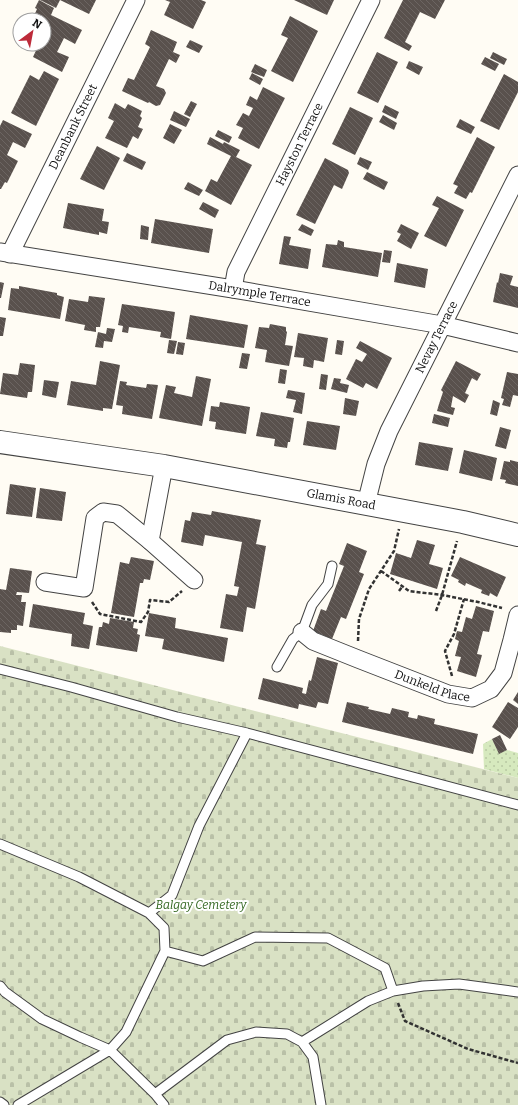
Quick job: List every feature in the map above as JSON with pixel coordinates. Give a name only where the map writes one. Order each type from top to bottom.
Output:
[{"type":"street","name":"Deanbank Street","points":[[5,253],[136,0]]},
{"type":"street","name":"Hayston Terrace","points":[[233,289],[236,272],[371,0]]},
{"type":"street","name":"Nevay Terrace","points":[[366,504],[376,464],[389,431],[518,175]]},
{"type":"street","name":"Dalrymple Terrace","points":[[5,253],[233,289],[442,325],[518,343]]},
{"type":"street","name":"Glamis Road","points":[[0,442],[164,466],[403,510],[518,535]]},
{"type":"street","points":[[150,541],[164,466]]},
{"type":"street","points":[[45,582],[84,588],[95,518],[103,512],[116,514],[150,541],[194,580]]},
{"type":"street","name":"Dunkeld Place","points":[[302,632],[313,641],[448,694],[472,698],[491,689],[503,673],[515,640],[511,612]]},
{"type":"lane","points":[[277,667],[293,639],[302,632],[312,605],[328,584],[332,566]]},
{"type":"lane","points":[[0,668],[176,717],[247,733],[518,805]]},
{"type":"lane","points":[[149,913],[172,895],[199,826],[247,733]]},
{"type":"lane","points":[[0,844],[79,877],[149,913],[164,928],[165,951],[126,1032],[110,1050],[18,1105]]},
{"type":"lane","points":[[165,951],[203,960],[254,937],[328,938],[385,968],[393,991]]},
{"type":"lane","points":[[302,1042],[368,1001],[393,991],[423,986],[459,984],[518,992]]},
{"type":"lane","points":[[0,986],[5,992],[42,1019],[110,1050],[155,1094],[164,1105]]},
{"type":"lane","points":[[155,1094],[227,1040],[256,1032],[287,1034],[302,1042],[313,1058],[321,1105]]},
{"type":"lane","points":[[0,1102],[4,1105]]},
{"type":"path","points":[[358,659],[359,618],[369,589],[394,551],[403,510]]},
{"type":"path","points":[[436,611],[463,522]]},
{"type":"path","points":[[381,571],[409,591],[464,599],[511,612]]},
{"type":"path","points":[[84,588],[100,614],[141,622],[148,612],[150,600],[169,602],[194,580]]},
{"type":"path","points":[[399,591],[402,587]]},
{"type":"path","points":[[448,694],[453,682],[445,651],[454,634],[464,599]]},
{"type":"path","points":[[393,991],[405,1022],[468,1049],[518,1063]]},
{"type":"green space","name":"Balgay Cemetery","points":[[0,646],[518,778],[518,1105],[0,1105]]},
{"type":"green space","points":[[492,739],[499,753],[507,750],[518,753],[518,778],[484,769],[483,744]]},
{"type":"building","points":[[39,0],[54,8],[52,13],[36,12],[37,9],[35,8]]},
{"type":"building","points":[[40,0],[60,0],[56,8]]},
{"type":"building","points":[[60,0],[96,0],[89,14]]},
{"type":"building","points":[[165,0],[201,0],[206,2],[193,29],[164,15],[170,2]]},
{"type":"building","points":[[294,0],[334,0],[327,15]]},
{"type":"building","points":[[403,0],[445,0],[435,19],[420,12],[405,42],[412,46],[409,51],[384,38]]},
{"type":"building","points":[[52,15],[82,30],[75,44],[64,38],[57,52],[69,57],[62,72],[33,57],[35,52],[52,52]]},
{"type":"building","points":[[290,16],[318,31],[293,82],[271,71],[288,38],[281,35]]},
{"type":"building","points":[[151,30],[177,42],[173,52],[180,55],[176,63],[169,59],[156,86],[164,89],[166,93],[160,105],[156,106],[122,91],[128,78],[134,80],[150,47],[145,44]]},
{"type":"building","points":[[190,40],[203,46],[199,53],[186,47]]},
{"type":"building","points":[[377,52],[398,62],[378,103],[357,93]]},
{"type":"building","points":[[493,52],[507,59],[504,65],[490,58]]},
{"type":"building","points":[[485,57],[499,64],[495,71],[481,64]]},
{"type":"building","points":[[409,61],[423,67],[419,75],[406,68]]},
{"type":"building","points":[[255,64],[267,70],[264,77],[251,72]]},
{"type":"building","points":[[44,71],[59,79],[36,126],[11,113],[30,75],[39,80]]},
{"type":"building","points":[[252,73],[263,79],[260,85],[249,79]]},
{"type":"building","points":[[504,74],[518,82],[518,92],[499,130],[480,121]]},
{"type":"building","points":[[263,87],[285,98],[259,149],[238,138],[243,128],[236,125],[243,113],[249,116],[253,108],[246,105],[250,96],[257,100]]},
{"type":"building","points":[[191,101],[197,104],[190,117],[184,114]]},
{"type":"building","points":[[115,103],[125,109],[128,104],[142,111],[140,116],[142,118],[138,127],[143,129],[138,139],[133,136],[127,148],[105,138],[114,121],[108,118]]},
{"type":"building","points":[[385,105],[399,112],[396,119],[382,112]]},
{"type":"building","points":[[350,107],[373,118],[355,155],[332,144]]},
{"type":"building","points":[[174,111],[190,119],[186,127],[170,120]]},
{"type":"building","points":[[383,115],[397,123],[394,130],[379,122]]},
{"type":"building","points":[[460,119],[475,127],[471,134],[456,127]]},
{"type":"building","points":[[3,120],[32,134],[25,148],[13,142],[7,155],[18,161],[7,183],[5,182],[0,189],[0,126]]},
{"type":"building","points":[[170,124],[182,130],[174,144],[163,138]]},
{"type":"building","points":[[218,130],[232,137],[229,143],[215,136]]},
{"type":"building","points":[[210,137],[223,144],[224,142],[240,150],[236,157],[252,165],[231,205],[205,191],[211,179],[217,182],[231,156],[207,144]]},
{"type":"building","points":[[477,137],[495,147],[472,193],[470,192],[466,199],[454,193],[458,186],[453,184]]},
{"type":"building","points":[[97,146],[120,158],[104,190],[80,179]]},
{"type":"building","points":[[127,153],[146,162],[142,170],[123,161]]},
{"type":"building","points":[[360,157],[372,162],[368,170],[357,164]]},
{"type":"building","points":[[325,158],[348,170],[349,173],[342,189],[334,185],[315,224],[296,215]]},
{"type":"building","points":[[367,172],[388,182],[384,190],[363,179]]},
{"type":"building","points":[[188,182],[203,190],[199,196],[184,189]]},
{"type":"building","points":[[437,196],[464,210],[446,247],[424,236],[439,208],[432,205]]},
{"type":"building","points":[[203,202],[219,210],[215,218],[199,209]]},
{"type":"building","points":[[68,203],[104,209],[102,221],[109,222],[107,234],[99,232],[99,235],[63,228]]},
{"type":"building","points":[[155,219],[213,229],[209,253],[151,243]]},
{"type":"building","points":[[302,224],[314,230],[311,236],[298,230]]},
{"type":"building","points":[[401,224],[419,233],[411,249],[397,241],[401,234],[397,232]]},
{"type":"building","points":[[141,225],[149,227],[148,240],[140,239]]},
{"type":"building","points":[[284,236],[291,237],[289,245],[311,249],[308,269],[279,264]]},
{"type":"building","points":[[338,240],[344,242],[344,247],[382,253],[378,277],[322,267],[326,244],[337,245]]},
{"type":"building","points":[[384,250],[392,251],[390,263],[382,262]]},
{"type":"building","points":[[397,263],[428,269],[425,288],[394,282]]},
{"type":"building","points":[[500,273],[513,276],[510,285],[518,287],[518,308],[493,302]]},
{"type":"building","points":[[0,282],[4,283],[1,298],[0,298]]},
{"type":"building","points":[[19,286],[57,293],[57,295],[64,297],[60,319],[8,310],[11,288],[19,289]]},
{"type":"building","points":[[89,296],[105,298],[100,327],[96,327],[96,332],[84,330],[85,325],[65,321],[69,299],[88,302]]},
{"type":"building","points":[[122,304],[175,312],[171,339],[160,337],[161,332],[129,327],[128,333],[122,332],[123,326],[118,325]]},
{"type":"building","points":[[190,315],[248,325],[244,348],[186,339]]},
{"type":"building","points":[[0,317],[6,318],[3,336],[0,336]]},
{"type":"building","points":[[270,324],[286,327],[287,332],[285,345],[293,346],[289,366],[265,362],[267,350],[255,348],[259,327],[269,328]]},
{"type":"building","points":[[107,328],[115,329],[112,342],[104,341],[103,348],[95,347],[98,332],[106,334]]},
{"type":"building","points":[[298,333],[328,338],[324,362],[314,360],[313,368],[303,366],[304,358],[294,357]]},
{"type":"building","points":[[169,340],[177,341],[174,354],[167,353]]},
{"type":"building","points":[[337,340],[344,341],[342,355],[335,354]]},
{"type":"building","points":[[360,341],[392,358],[377,389],[366,383],[363,388],[346,379],[356,359],[362,362],[367,354],[356,348]]},
{"type":"building","points":[[178,342],[185,343],[183,355],[176,354]]},
{"type":"building","points":[[242,353],[250,354],[247,369],[239,368]]},
{"type":"building","points":[[100,361],[120,365],[112,409],[103,408],[103,411],[67,405],[71,381],[96,385]]},
{"type":"building","points":[[456,361],[481,374],[477,381],[472,378],[465,393],[469,395],[465,403],[453,396],[451,407],[455,408],[453,415],[437,411],[443,392],[441,390]]},
{"type":"building","points":[[20,363],[35,365],[32,392],[28,392],[27,398],[0,394],[3,373],[18,375]]},
{"type":"building","points":[[280,369],[287,370],[285,384],[278,383]]},
{"type":"building","points":[[507,372],[518,374],[518,396],[513,395],[510,407],[502,405],[504,399],[501,398]]},
{"type":"building","points":[[321,374],[328,375],[326,390],[319,389]]},
{"type":"building","points":[[196,376],[211,379],[202,426],[159,418],[166,385],[176,387],[174,393],[192,397]]},
{"type":"building","points":[[334,378],[341,379],[340,383],[349,385],[347,393],[331,389]]},
{"type":"building","points":[[44,380],[59,382],[56,398],[42,395]]},
{"type":"building","points":[[120,381],[127,382],[126,385],[146,388],[147,384],[158,385],[152,419],[122,414],[123,406],[116,405]]},
{"type":"building","points":[[288,390],[305,393],[302,414],[293,412],[296,400],[286,398]]},
{"type":"building","points":[[345,398],[359,401],[356,416],[343,414]]},
{"type":"building","points":[[493,400],[500,403],[497,416],[490,414]]},
{"type":"building","points":[[220,402],[250,407],[246,434],[215,429],[216,422],[209,421],[211,406],[219,407]]},
{"type":"building","points":[[261,412],[294,418],[290,442],[288,442],[287,448],[274,446],[275,439],[256,436]]},
{"type":"building","points":[[434,414],[450,418],[448,427],[432,423]]},
{"type":"building","points":[[307,421],[340,426],[336,450],[303,445]]},
{"type":"building","points":[[500,427],[511,430],[506,449],[495,446]]},
{"type":"building","points":[[419,442],[453,448],[448,471],[415,465]]},
{"type":"building","points":[[464,450],[497,458],[492,481],[459,473]]},
{"type":"building","points":[[510,460],[518,462],[518,486],[505,483],[506,480],[500,479],[504,461],[510,462]]},
{"type":"building","points":[[10,484],[36,488],[32,517],[6,514]]},
{"type":"building","points":[[40,488],[66,492],[62,521],[36,518]]},
{"type":"building","points":[[212,511],[261,520],[256,544],[266,546],[255,609],[247,607],[243,632],[220,628],[226,594],[237,596],[239,587],[234,586],[242,542],[205,535],[203,546],[181,542],[185,520],[190,521],[192,512],[211,515]]},
{"type":"building","points":[[417,540],[435,545],[429,564],[443,568],[437,589],[390,574],[396,553],[411,558]]},
{"type":"building","points":[[347,543],[367,551],[359,572],[364,574],[346,619],[341,617],[332,639],[313,631],[321,609],[326,611],[344,566],[339,564]]},
{"type":"building","points":[[131,557],[154,561],[150,580],[144,579],[143,583],[140,583],[134,617],[111,613],[120,562],[129,564]]},
{"type":"building","points":[[460,557],[506,577],[497,597],[490,593],[489,596],[481,593],[482,590],[466,583],[465,586],[458,582],[459,580],[451,576]]},
{"type":"building","points":[[10,568],[32,571],[29,593],[17,592],[16,595],[22,595],[21,602],[26,602],[23,626],[17,625],[17,630],[11,630],[11,633],[0,632],[0,589],[6,590]]},
{"type":"building","points":[[33,604],[85,613],[83,624],[93,626],[89,649],[71,646],[72,634],[29,627]]},
{"type":"building","points":[[476,606],[494,611],[489,632],[483,631],[477,654],[482,655],[476,677],[457,671],[461,657],[455,656],[459,641],[455,639],[457,631],[462,632],[466,617],[472,619]]},
{"type":"building","points":[[149,613],[176,618],[175,628],[228,638],[224,662],[162,649],[164,639],[145,636]]},
{"type":"building","points":[[110,618],[134,622],[133,628],[138,629],[137,634],[140,635],[137,652],[96,645],[99,627],[102,627],[103,622],[109,624]]},
{"type":"building","points":[[317,657],[338,663],[328,704],[318,702],[316,708],[299,704],[298,709],[258,699],[263,678],[303,688],[302,693],[306,694]]},
{"type":"building","points":[[518,692],[518,704],[513,700]]},
{"type":"building","points":[[347,702],[390,714],[392,708],[409,712],[408,717],[417,719],[418,715],[435,719],[434,724],[478,734],[473,754],[342,722]]},
{"type":"building","points":[[508,702],[518,708],[518,727],[510,739],[492,727]]},
{"type":"building","points":[[500,735],[507,750],[499,754],[492,739]]}]
